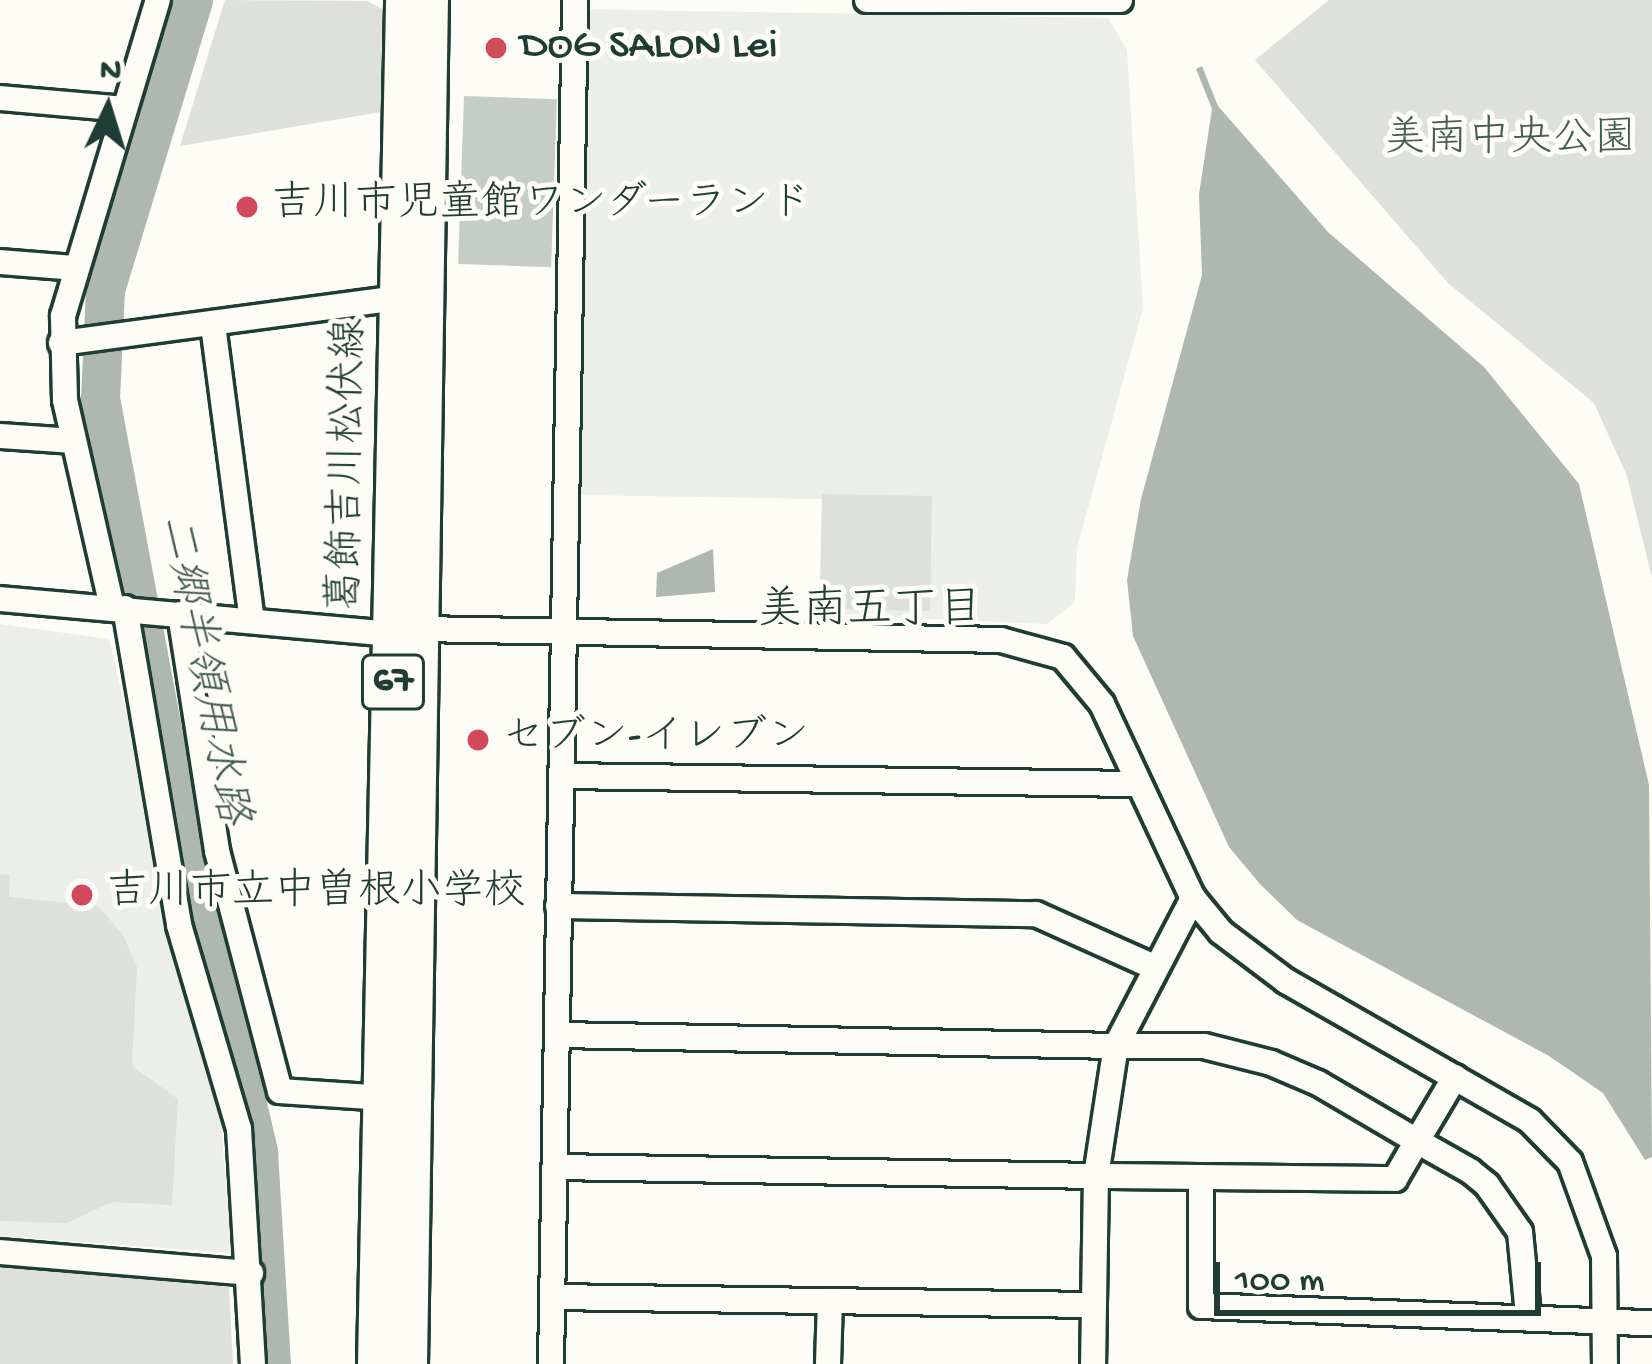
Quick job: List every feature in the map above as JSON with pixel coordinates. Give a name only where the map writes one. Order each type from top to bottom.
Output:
[{"type":"main road","name":"葛飾吉川松伏線","points":[[404,0],[398,298],[407,631],[409,1364]]},
{"type":"main road","name":"葛飾吉川松伏線","points":[[376,1364],[430,0]]},
{"type":"street","points":[[158,0],[74,268],[62,343],[73,441],[118,608],[179,925],[239,1129],[253,1364]]},
{"type":"street","points":[[551,1364],[575,0]]},
{"type":"street","points":[[867,0],[1120,0]]},
{"type":"street","points":[[0,98],[124,109]]},
{"type":"street","points":[[0,262],[74,268]]},
{"type":"street","points":[[62,343],[398,298]]},
{"type":"street","points":[[213,325],[252,620]]},
{"type":"street","points":[[0,436],[73,441]]},
{"type":"street","points":[[0,599],[407,631],[1036,644],[1078,671],[1193,898],[1254,960],[1529,1121],[1570,1162],[1604,1256],[1605,1364]]},
{"type":"street","points":[[172,613],[217,851],[280,1091],[386,1099]]},
{"type":"street","points":[[562,776],[1138,784]]},
{"type":"street","points":[[1093,1364],[1096,1176],[1116,1046],[1193,898]]},
{"type":"street","points":[[558,906],[1036,914],[1154,967]]},
{"type":"street","points":[[559,1035],[1204,1046],[1271,1064],[1470,1172],[1511,1214],[1527,1254],[1528,1315]]},
{"type":"street","points":[[555,1167],[1395,1179],[1455,1078]]},
{"type":"street","points":[[1201,1177],[1201,1306],[1652,1323]]},
{"type":"street","points":[[0,1252],[250,1273]]},
{"type":"street","points":[[552,1297],[1094,1305]]},
{"type":"street","points":[[828,1364],[830,1301]]},
{"type":"shaded area","points":[[575,9],[1108,18],[1127,50],[1143,308],[1077,548],[1075,602],[1047,624],[819,614],[822,499],[578,495]]},
{"type":"shaded area","points":[[1202,66],[1218,106],[1328,232],[1484,367],[1579,484],[1649,785],[1652,1157],[1645,1160],[1603,1093],[1549,1056],[1297,920],[1260,884],[1229,847],[1133,636],[1127,580],[1141,499],[1202,275],[1199,194],[1212,109],[1196,69]]},
{"type":"shaded area","points":[[713,549],[715,592],[656,597],[657,573]]},
{"type":"shaded area","name":"吉川市立中曽根小学校","points":[[0,624],[109,639],[220,1106],[231,1253],[0,1236]]},
{"type":"green space","points":[[225,0],[367,1],[382,9],[381,112],[180,146]]},
{"type":"green space","name":"美南中央公園","points":[[1329,0],[1652,0],[1652,578],[1627,476],[1594,403],[1448,283],[1255,60]]},
{"type":"green space","points":[[822,494],[932,496],[930,611],[820,609]]},
{"type":"green space","points":[[0,874],[10,875],[9,897],[98,906],[123,935],[137,967],[132,1066],[178,1099],[172,1205],[112,1202],[67,1223],[0,1221]]},
{"type":"green space","points":[[0,1266],[229,1287],[233,1364],[0,1364]]},
{"type":"building","points":[[464,96],[557,99],[551,267],[458,264]]},
{"type":"waterway","name":"二郷半領用水路","points":[[193,0],[105,289],[100,398],[176,804],[258,1152],[271,1364]]},
{"type":"place","name":"DOG SALON Lei","points":[[496,48]]},
{"type":"place","name":"吉川市児童館ワンダーランド","points":[[247,207]]},
{"type":"place","name":"セブン-イレブン","points":[[478,740]]},
{"type":"place","name":"吉川市立中曽根小学校","points":[[82,895]]},
{"type":"district","name":"美南五丁目","points":[[870,613]]}]
